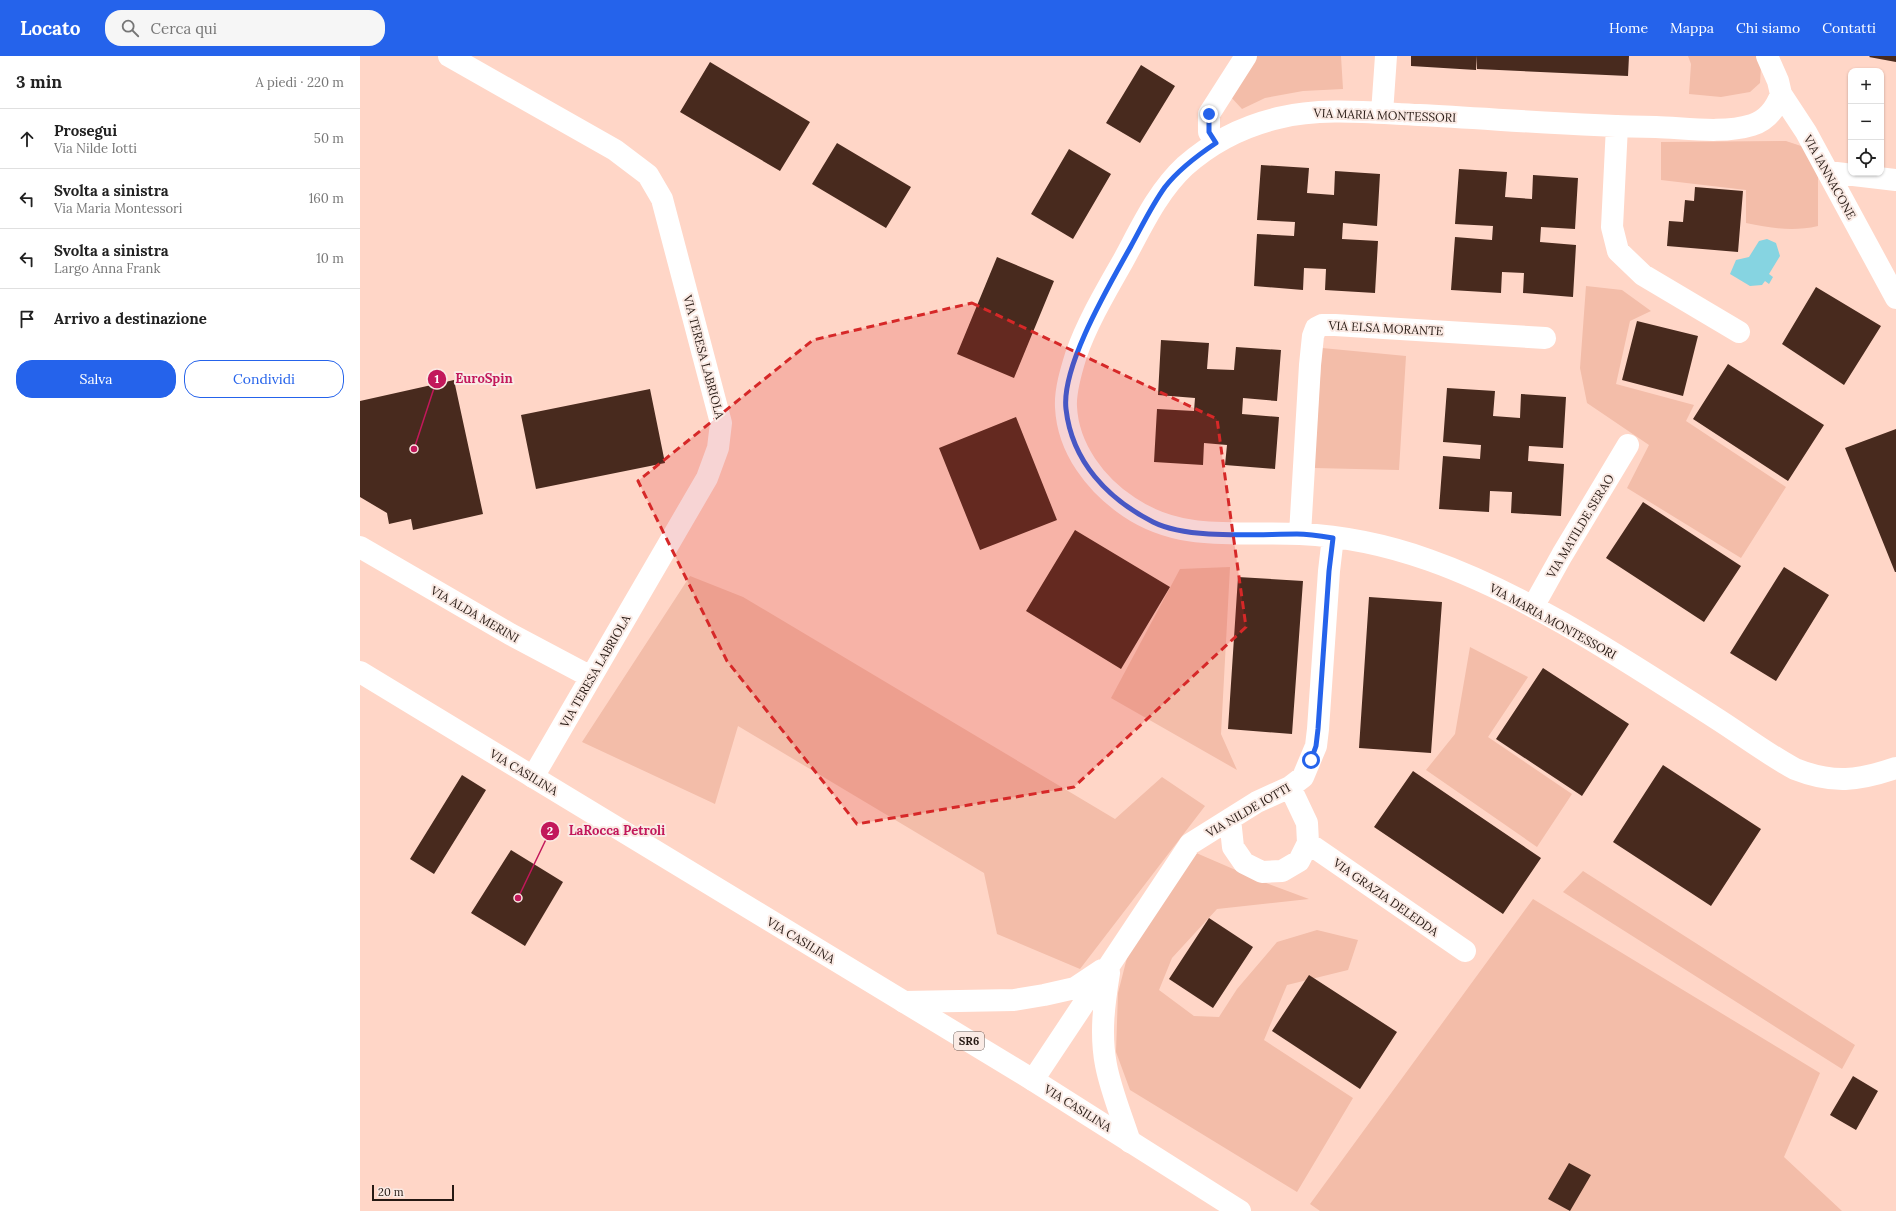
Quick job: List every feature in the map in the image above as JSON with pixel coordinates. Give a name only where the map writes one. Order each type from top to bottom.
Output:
[{"type":"street","name":"VIA TERESA LABRIOLA","points":[[449,56],[615,150],[648,175],[662,199],[721,422],[718,448],[707,478],[533,777]]},
{"type":"street","points":[[1216,143],[1209,132],[1209,114],[1246,56]]},
{"type":"street","points":[[1382,113],[1386,56]]},
{"type":"street","name":"VIA IANNACONE","points":[[1767,56],[1778,81],[1781,94],[1806,132],[1896,298]]},
{"type":"street","name":"VIA MARIA MONTESSORI","points":[[1781,94],[1777,106],[1771,113],[1753,124],[1728,128],[1617,126],[1382,113],[1300,113],[1275,118],[1245,128],[1216,143],[1182,169],[1166,187],[1104,296],[1076,354],[1067,390],[1066,408],[1079,454],[1093,476],[1112,495],[1155,522],[1182,531],[1204,533],[1300,534],[1333,538],[1380,545],[1433,561],[1533,607],[1631,665],[1795,769],[1815,776],[1846,780],[1867,777],[1896,768]]},
{"type":"street","points":[[1617,126],[1612,227],[1618,252],[1643,275],[1739,332]]},
{"type":"street","points":[[1828,172],[1896,180]]},
{"type":"street","name":"VIA ELSA MORANTE","points":[[1300,534],[1310,364],[1313,336],[1316,328],[1322,325],[1335,325],[1545,338]]},
{"type":"street","name":"VIA MATILDE SERAO","points":[[1533,607],[1562,555],[1628,445]]},
{"type":"street","name":"VIA NILDE IOTTI","points":[[1033,1080],[1190,844],[1257,802],[1290,787],[1302,777],[1316,746],[1333,538]]},
{"type":"street","name":"VIA ALDA MERINI","points":[[360,547],[510,634],[591,677]]},
{"type":"street","name":"VIA CASILINA","points":[[360,672],[1033,1080],[1240,1211]]},
{"type":"street","points":[[1230,819],[1233,847],[1244,863],[1262,872],[1282,871],[1299,860],[1308,843],[1307,823],[1290,787]]},
{"type":"street","name":"VIA GRAZIA DELEDDA","points":[[1308,843],[1465,951]]},
{"type":"street","points":[[904,1002],[1014,1000],[1044,995],[1075,988],[1111,964]]},
{"type":"street","points":[[1111,964],[1103,1005],[1103,1039],[1106,1066],[1130,1142]]},
{"type":"highlighted area","points":[[972,303],[1217,419],[1246,627],[1074,787],[857,824],[727,661],[638,481],[813,340]]},
{"type":"shaded area","points":[[1252,56],[1341,56],[1343,89],[1303,91],[1265,98],[1242,109],[1229,95]]},
{"type":"shaded area","points":[[1688,56],[1758,56],[1761,66],[1760,83],[1750,92],[1721,97],[1689,94],[1691,64]]},
{"type":"shaded area","points":[[1786,141],[1804,147],[1818,177],[1818,226],[1790,229],[1773,228],[1746,223],[1746,190],[1661,180],[1661,142]]},
{"type":"shaded area","points":[[1586,286],[1622,290],[1651,311],[1630,321],[1616,384],[1694,405],[1686,421],[1786,487],[1741,558],[1627,488],[1649,445],[1587,403],[1580,368]]},
{"type":"shaded area","points":[[1322,348],[1406,356],[1399,470],[1314,468]]},
{"type":"shaded area","points":[[1230,567],[1221,734],[1237,770],[1111,698],[1180,569]]},
{"type":"shaded area","points":[[690,576],[743,597],[1115,819],[1162,777],[1205,806],[1080,969],[997,934],[984,873],[738,726],[715,804],[582,742]]},
{"type":"shaded area","points":[[1470,647],[1528,677],[1488,737],[1572,794],[1537,847],[1426,770],[1455,734]]},
{"type":"shaded area","points":[[1194,852],[1261,881],[1309,899],[1217,909],[1172,958],[1159,990],[1194,1016],[1219,1017],[1237,989],[1277,942],[1317,930],[1358,940],[1348,970],[1287,985],[1264,1040],[1353,1098],[1297,1192],[1130,1090],[1116,1052],[1118,993],[1131,942]]},
{"type":"shaded area","points":[[1583,871],[1855,1045],[1842,1069],[1563,892]]},
{"type":"shaded area","points":[[1533,899],[1820,1073],[1784,1157],[1842,1211],[1320,1211],[1310,1204]]},
{"type":"water","points":[[1767,239],[1776,243],[1780,256],[1769,274],[1773,277],[1769,284],[1765,281],[1762,285],[1750,286],[1730,274],[1736,260],[1749,257],[1759,241]]},
{"type":"building","points":[[1411,56],[1477,56],[1476,70],[1411,66]]},
{"type":"building","points":[[1477,56],[1629,56],[1628,76],[1477,69]]},
{"type":"building","points":[[1896,56],[1896,62],[1869,57]]},
{"type":"building","points":[[710,62],[810,122],[780,171],[680,112]]},
{"type":"building","points":[[1141,65],[1175,86],[1140,143],[1106,123]]},
{"type":"building","points":[[837,143],[911,187],[886,228],[812,184]]},
{"type":"building","points":[[1069,149],[1111,174],[1073,239],[1031,214]]},
{"type":"building","points":[[1261,165],[1309,168],[1307,193],[1334,195],[1335,171],[1380,174],[1377,226],[1343,223],[1342,239],[1378,241],[1375,293],[1325,290],[1326,269],[1304,268],[1303,290],[1254,286],[1257,234],[1294,236],[1295,222],[1257,220]]},
{"type":"building","points":[[1459,169],[1507,172],[1505,197],[1532,199],[1533,175],[1578,178],[1575,229],[1541,227],[1540,242],[1576,245],[1573,297],[1523,293],[1524,273],[1502,272],[1501,293],[1451,290],[1455,237],[1492,240],[1493,226],[1455,224]]},
{"type":"building","points":[[1695,187],[1743,191],[1738,252],[1667,246],[1669,221],[1683,222],[1685,200],[1694,201]]},
{"type":"building","points":[[997,257],[1054,281],[1014,378],[957,354]]},
{"type":"building","points":[[1816,287],[1881,326],[1844,385],[1782,344]]},
{"type":"building","points":[[1637,321],[1698,336],[1683,396],[1622,380]]},
{"type":"building","points":[[1161,340],[1209,343],[1207,369],[1234,370],[1236,347],[1281,350],[1277,401],[1243,398],[1242,414],[1279,417],[1275,469],[1225,465],[1227,445],[1204,443],[1203,465],[1154,462],[1157,409],[1194,411],[1195,398],[1158,395]]},
{"type":"building","points":[[1728,364],[1824,425],[1788,481],[1693,419]]},
{"type":"building","points":[[454,380],[483,514],[413,530],[411,519],[389,524],[387,513],[360,497],[360,401]]},
{"type":"building","points":[[1447,388],[1495,391],[1493,416],[1520,418],[1521,394],[1566,397],[1563,448],[1529,446],[1528,461],[1564,464],[1561,516],[1511,513],[1512,492],[1490,491],[1489,512],[1439,509],[1443,456],[1480,459],[1481,445],[1443,442]]},
{"type":"building","points":[[650,389],[665,463],[536,489],[521,415]]},
{"type":"building","points":[[1016,417],[1057,520],[980,550],[939,448]]},
{"type":"building","points":[[1896,429],[1896,572],[1895,572],[1845,448]]},
{"type":"building","points":[[1643,502],[1741,566],[1704,622],[1606,558]]},
{"type":"building","points":[[1075,530],[1170,587],[1121,669],[1026,611]]},
{"type":"building","points":[[1784,567],[1829,595],[1776,681],[1730,653]]},
{"type":"building","points":[[1238,577],[1303,581],[1292,734],[1228,729]]},
{"type":"building","points":[[1369,597],[1442,602],[1431,753],[1359,748]]},
{"type":"building","points":[[1543,668],[1629,724],[1582,796],[1496,739]]},
{"type":"building","points":[[1663,765],[1761,829],[1711,906],[1613,842]]},
{"type":"building","points":[[1413,771],[1541,858],[1503,914],[1374,827]]},
{"type":"building","points":[[462,775],[486,790],[434,874],[410,859]]},
{"type":"building","points":[[511,850],[563,882],[525,946],[471,913]]},
{"type":"building","points":[[1209,918],[1253,947],[1213,1008],[1169,979]]},
{"type":"building","points":[[1309,975],[1397,1032],[1360,1089],[1272,1031]]},
{"type":"building","points":[[1853,1076],[1878,1091],[1856,1130],[1830,1115]]},
{"type":"building","points":[[1569,1163],[1591,1175],[1570,1211],[1548,1199]]},
{"type":"place","name":"EuroSpin","points":[[414,449]]},
{"type":"place","name":"LaRocca Petroli","points":[[518,898]]},
{"type":"route","points":[[1209,114],[1209,132],[1216,143],[1182,169],[1166,187],[1154,206],[1104,296],[1076,354],[1067,390],[1066,408],[1070,428],[1079,454],[1093,476],[1112,495],[1133,510],[1155,522],[1182,531],[1204,533],[1300,534],[1333,538],[1329,571],[1318,729],[1316,746],[1311,760]]}]
